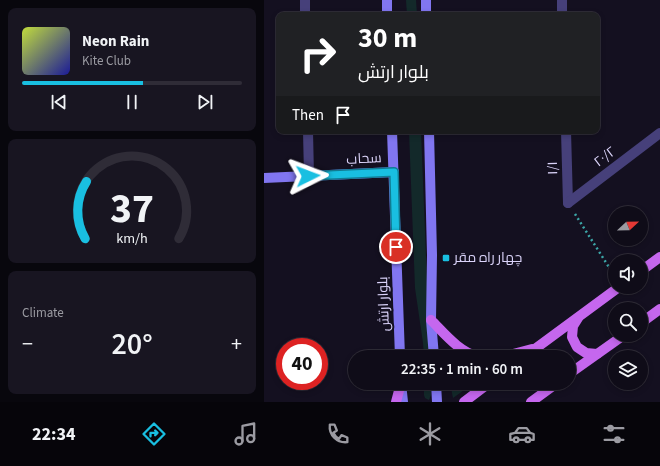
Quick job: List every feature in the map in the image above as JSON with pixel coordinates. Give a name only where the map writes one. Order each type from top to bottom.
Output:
[{"type":"main road","points":[[387,0],[387,12]]},
{"type":"main road","points":[[426,0],[426,12]]},
{"type":"main road","name":"بلوار ارتش","points":[[392,134],[400,350]]},
{"type":"main road","points":[[429,134],[432,255],[431,320],[433,350]]},
{"type":"main road","name":"سحاب","points":[[264,178],[394,172]]},
{"type":"main road","points":[[648,266],[660,257]]},
{"type":"main road","points":[[533,350],[610,294]]},
{"type":"main road","points":[[648,317],[660,308]]},
{"type":"main road","points":[[579,317],[574,326],[572,337],[577,347],[586,353],[597,354]]},
{"type":"main road","points":[[431,320],[459,348],[463,350]]},
{"type":"main road","points":[[576,369],[614,342]]},
{"type":"main road","points":[[528,350],[536,348]]},
{"type":"main road","points":[[396,402],[399,390]]},
{"type":"main road","points":[[402,390],[403,402]]},
{"type":"main road","points":[[436,390],[437,402]]},
{"type":"main road","points":[[464,402],[480,390]]},
{"type":"main road","points":[[531,402],[547,390]]},
{"type":"street","points":[[305,0],[305,12]]},
{"type":"street","points":[[562,0],[562,12]]},
{"type":"street","name":"۲۰/۲","points":[[568,203],[660,133]]},
{"type":"street","points":[[308,134],[308,176]]},
{"type":"street","name":"۱/۱","points":[[566,134],[568,203]]},
{"type":"path","points":[[568,203],[608,266]]},
{"type":"green space","points":[[406,0],[416,0],[417,12],[407,12]]},
{"type":"green space","points":[[409,134],[421,134],[430,350],[424,350],[415,288]]},
{"type":"green space","points":[[424,390],[431,390],[429,400],[425,398]]},
{"type":"green space","points":[[451,390],[464,390],[453,398]]},
{"type":"place","name":"چهار راه مقر","points":[[446,258]]},
{"type":"route","points":[[308,176],[394,172],[396,247]]}]
